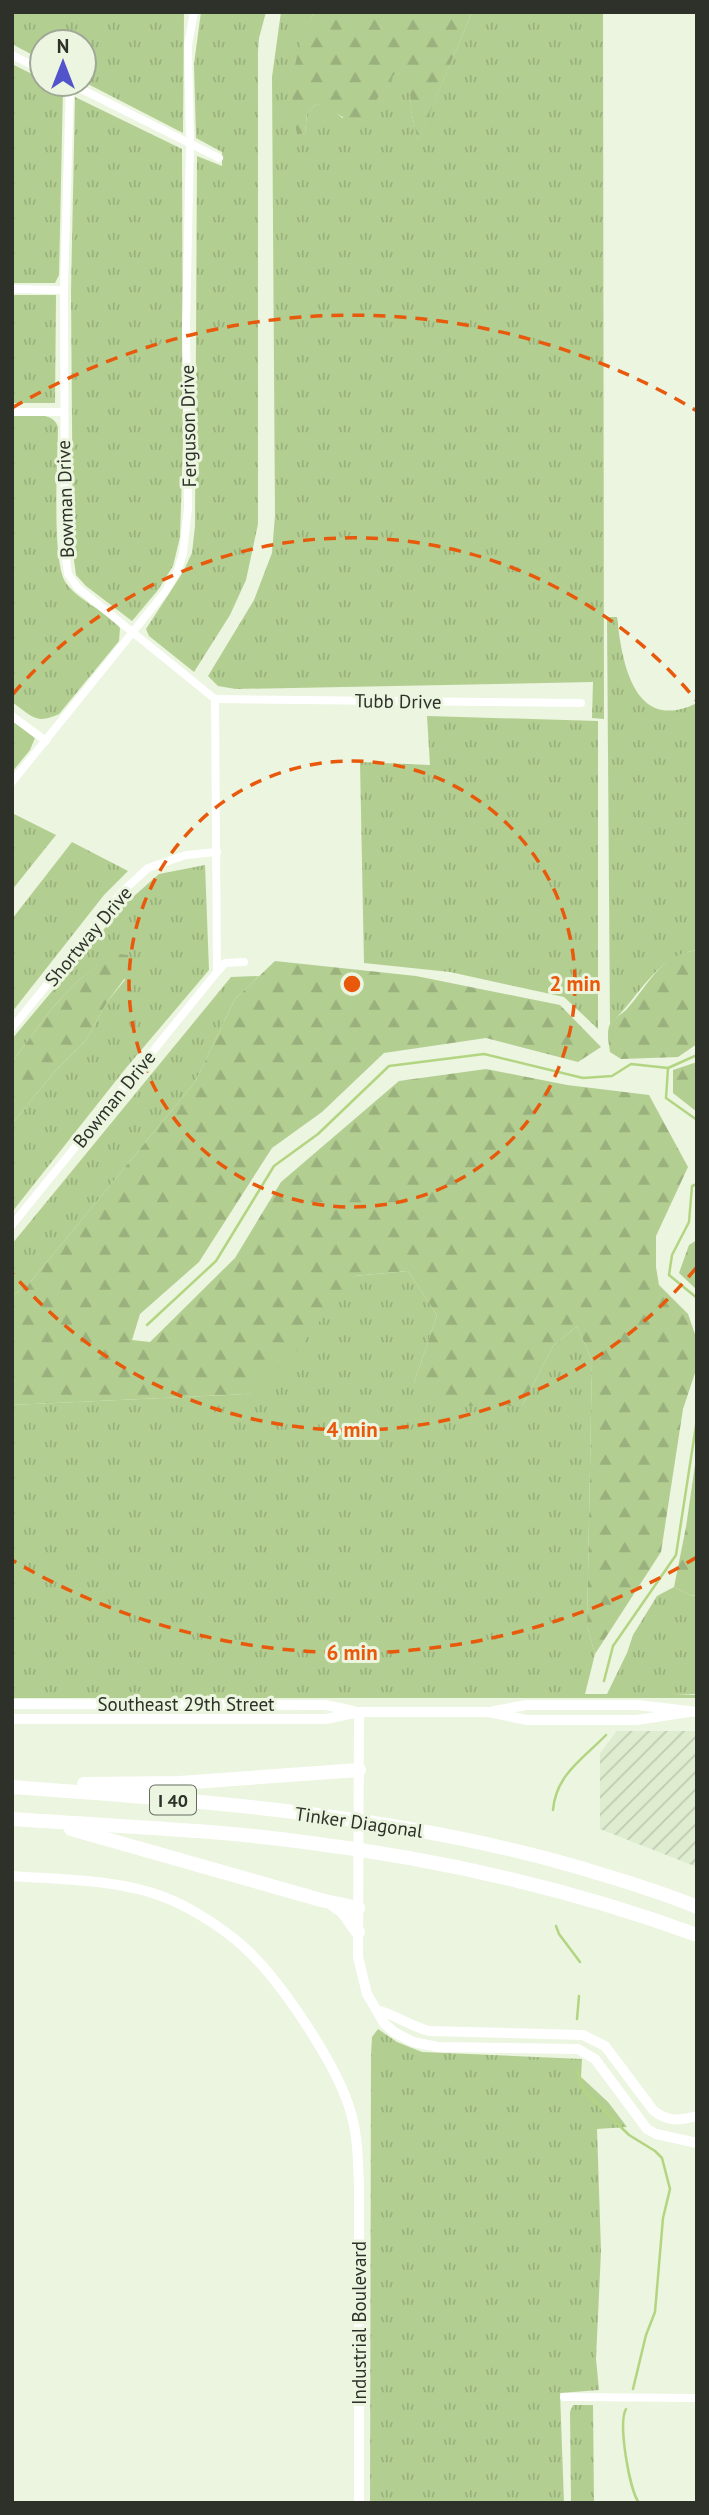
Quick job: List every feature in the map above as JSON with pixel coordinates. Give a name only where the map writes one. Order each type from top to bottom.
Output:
[{"type":"highway","points":[[12,1787],[179,1783],[359,1770]]},
{"type":"highway","name":"Tinker Diagonal","points":[[12,1787],[226,1805],[473,1840],[534,1854],[697,1906]]},
{"type":"highway","name":"Tinker Diagonal","points":[[12,1819],[302,1842],[466,1868],[598,1902],[697,1936]]},
{"type":"highway","points":[[46,1821],[332,1903],[358,1908]]},
{"type":"highway","points":[[332,1903],[343,1911],[358,1933]]},
{"type":"main road","name":"Southeast 29th Street","points":[[12,1704],[326,1705],[359,1712],[488,1713],[526,1705],[638,1705],[693,1712]]},
{"type":"main road","name":"Southeast 29th Street","points":[[12,1719],[326,1719],[359,1712]]},
{"type":"main road","points":[[359,1712],[358,1933],[361,1976],[367,1994],[384,2023],[413,2042],[438,2047],[578,2049],[595,2059],[647,2129],[656,2134],[697,2143]]},
{"type":"main road","name":"Industrial Boulevard","points":[[12,1876],[99,1882],[143,1891],[166,1898],[205,1918],[245,1948],[283,1993],[338,2080],[351,2112],[357,2144],[359,2503]]},
{"type":"main road","points":[[377,2010],[429,2031],[583,2035],[605,2046],[660,2116],[669,2120],[697,2116]]},
{"type":"main road","points":[[503,2033],[503,2048]]},
{"type":"street","name":"Ferguson Drive","points":[[12,782],[164,592],[178,570],[188,509],[188,45],[194,12]]},
{"type":"street","points":[[12,55],[28,63]]},
{"type":"street","name":"Bowman Drive","points":[[70,98],[62,412],[65,552],[68,574],[78,588],[215,699]]},
{"type":"street","points":[[98,98],[219,158]]},
{"type":"street","points":[[12,289],[64,290]]},
{"type":"street","points":[[12,412],[62,412]]},
{"type":"street","points":[[215,699],[217,972]]},
{"type":"street","name":"Tubb Drive","points":[[215,699],[582,703]]},
{"type":"street","points":[[12,716],[46,741]]},
{"type":"street","name":"Shortway Drive","points":[[12,1028],[122,892],[148,868],[186,855],[217,852]]},
{"type":"street","points":[[217,972],[225,964],[244,962]]},
{"type":"street","name":"Bowman Drive","points":[[12,1225],[217,972]]},
{"type":"street","points":[[564,2397],[697,2398]]},
{"type":"shaded area","points":[[617,1731],[697,1731],[697,1867],[600,1829],[600,1753]]},
{"type":"green space","points":[[12,12],[184,12],[183,133],[98,89],[98,28],[28,28],[28,53],[12,44]]},
{"type":"green space","points":[[201,12],[266,12],[258,51],[258,524],[246,580],[230,615],[194,672],[149,636],[146,629],[183,572],[192,553],[195,526],[197,156],[222,166],[222,152],[196,138],[194,64]]},
{"type":"green space","points":[[281,12],[314,12],[304,39],[298,73],[295,107],[297,135],[305,133],[307,114],[316,104],[328,105],[342,118],[373,103],[394,75],[410,70],[411,111],[418,140],[472,12],[603,12],[604,719],[592,718],[593,682],[236,689],[218,686],[208,676],[254,600],[272,553],[275,515],[272,77]]},
{"type":"green space","points":[[314,12],[472,12],[418,141],[411,111],[409,71],[394,75],[362,120],[348,119],[316,104],[307,114],[305,133],[297,135],[292,102],[294,72],[301,43]]},
{"type":"green space","points":[[12,64],[28,72],[28,98],[63,98],[59,275],[55,283],[12,283]]},
{"type":"green space","points":[[77,98],[182,149],[183,442],[180,537],[173,566],[158,590],[132,621],[86,586],[76,575],[73,553],[71,291]]},
{"type":"green space","points":[[12,295],[56,295],[55,403],[12,403]]},
{"type":"green space","points":[[12,416],[45,416],[51,418],[58,427],[57,532],[61,571],[72,590],[120,628],[119,641],[59,714],[44,719],[29,715],[12,702]]},
{"type":"green space","points":[[607,617],[617,617],[628,673],[645,702],[659,709],[676,710],[697,703],[697,950],[682,954],[658,969],[610,1024]]},
{"type":"green space","points":[[427,716],[598,721],[598,1029],[564,997],[450,972],[364,963],[360,762],[430,765]]},
{"type":"green space","points":[[12,720],[35,738],[30,750],[12,772]]},
{"type":"green space","points":[[12,813],[56,835],[12,890]]},
{"type":"green space","points":[[72,842],[128,871],[104,895],[12,1012],[12,919]]},
{"type":"green space","points":[[205,865],[209,970],[126,1068],[12,1212],[12,1124],[55,1071],[86,1040],[107,1002],[125,980],[113,954],[79,980],[53,1007],[12,1062],[12,1039],[125,904],[159,874]]},
{"type":"green space","points":[[697,950],[697,1044],[678,1057],[621,1059],[610,1052],[608,1034],[611,1022],[626,1010],[664,965],[684,953]]},
{"type":"green space","points":[[113,953],[128,955],[131,970],[107,1002],[86,1040],[55,1071],[12,1124],[12,1062],[53,1007],[79,980]]},
{"type":"green space","points":[[275,961],[416,976],[560,1005],[601,1047],[578,1062],[486,1038],[384,1053],[322,1112],[272,1148],[199,1262],[140,1314],[132,1340],[150,1342],[235,1258],[281,1182],[399,1081],[486,1069],[567,1085],[649,1095],[688,1167],[656,1236],[656,1267],[659,1285],[688,1314],[697,1340],[697,1367],[683,1409],[661,1552],[595,1654],[587,1626],[592,1361],[577,1326],[553,1346],[522,1406],[453,1406],[414,1383],[437,1315],[408,1271],[354,1276],[296,1352],[248,1394],[12,1405],[12,1296],[28,1285],[195,1082],[235,999]]},
{"type":"green space","points":[[259,976],[235,999],[195,1082],[28,1285],[12,1296],[12,1244],[231,977]]},
{"type":"green space","points":[[697,1062],[697,1112],[673,1093],[673,1070]]},
{"type":"green space","points":[[697,1240],[697,1290],[679,1273],[689,1245]]},
{"type":"green space","points":[[408,1271],[437,1315],[414,1383],[522,1406],[553,1346],[577,1326],[592,1361],[587,1626],[595,1654],[585,1694],[607,1694],[633,1635],[657,1596],[674,1587],[697,1596],[697,1694],[676,1694],[697,1695],[697,1698],[12,1698],[12,1405],[248,1394],[354,1276]]},
{"type":"green space","points":[[697,1451],[697,1596],[674,1587]]},
{"type":"green space","points":[[378,2029],[397,2042],[422,2052],[582,2059],[581,2077],[608,2102],[627,2127],[597,2129],[601,2251],[596,2359],[599,2390],[560,2393],[564,2503],[370,2503],[371,2055],[372,2037]]},
{"type":"green space","points":[[573,2405],[593,2405],[594,2503],[571,2503],[570,2412]]},
{"type":"waterway","points":[[147,1325],[216,1261],[274,1166],[318,1134],[389,1066],[484,1054],[583,1078],[612,1076],[631,1064],[668,1068],[697,1055]]},
{"type":"waterway","points":[[668,1068],[666,1098],[697,1120]]},
{"type":"waterway","points":[[697,1184],[692,1186],[689,1222],[672,1255],[669,1275],[697,1298]]},
{"type":"waterway","points":[[604,1681],[613,1646],[676,1555],[697,1419]]},
{"type":"waterway","points":[[553,1810],[555,1797],[565,1777],[606,1735]]},
{"type":"waterway","points":[[556,1926],[580,1962]]},
{"type":"waterway","points":[[577,2019],[579,1996]]},
{"type":"waterway","points":[[577,2071],[584,2091],[629,2135],[662,2158],[670,2189],[663,2218],[655,2312],[646,2335],[633,2389]]},
{"type":"waterway","points":[[626,2409],[623,2428],[626,2456],[639,2503]]}]
